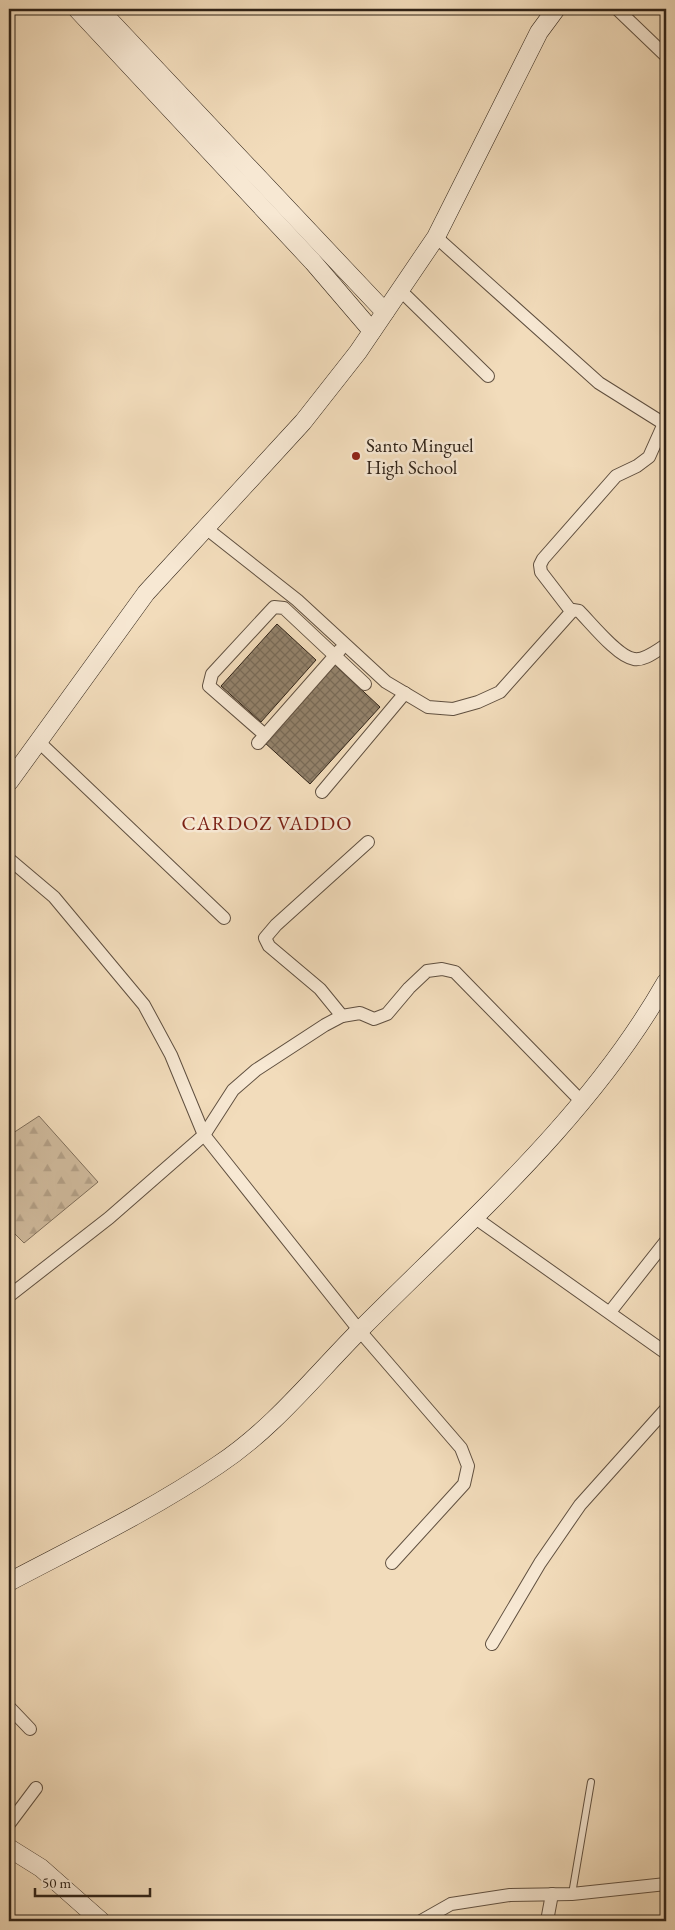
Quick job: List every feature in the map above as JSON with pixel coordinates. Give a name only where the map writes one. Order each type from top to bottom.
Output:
[{"type":"street","points":[[77,9],[313,262],[372,331]]},
{"type":"street","points":[[98,9],[385,312]]},
{"type":"street","points":[[9,782],[40,742],[146,593],[303,422],[372,331],[436,237],[539,32],[556,9]]},
{"type":"street","points":[[617,9],[666,56]]},
{"type":"street","points":[[436,237],[599,383],[666,423],[649,457],[637,466],[616,476],[542,559],[540,565],[541,572],[571,611]]},
{"type":"street","points":[[400,290],[488,376]]},
{"type":"street","points":[[206,529],[297,600],[386,682],[428,707],[452,709],[478,702],[500,692],[571,611],[576,609],[622,654],[634,659],[649,656],[666,645]]},
{"type":"street","points":[[345,644],[334,656],[261,739],[209,686],[212,674],[274,607],[284,608],[334,656],[365,684]]},
{"type":"street","points":[[322,792],[405,693]]},
{"type":"street","points":[[40,742],[224,918]]},
{"type":"street","points":[[342,1016],[320,989],[269,946],[264,938],[368,842]]},
{"type":"street","points":[[9,860],[54,897],[144,1004],[171,1055],[204,1135],[359,1330],[461,1448],[468,1466],[464,1484],[392,1563]]},
{"type":"street","points":[[9,1296],[109,1218],[204,1135],[233,1090],[256,1070],[325,1024],[342,1016],[360,1014],[374,1019],[387,1014],[409,988],[427,971],[442,969],[455,972],[583,1103]]},
{"type":"street","points":[[9,1582],[153,1504],[219,1464],[274,1420],[359,1330],[528,1165],[583,1103],[650,1010],[666,982]]},
{"type":"street","points":[[474,1217],[666,1353]]},
{"type":"street","points":[[610,1312],[666,1241]]},
{"type":"street","points":[[492,1644],[540,1563],[580,1505],[666,1409]]},
{"type":"street","points":[[9,1707],[30,1729]]},
{"type":"street","points":[[9,1824],[36,1788]]},
{"type":"street","points":[[9,1848],[40,1868],[101,1921]]},
{"type":"street","points":[[421,1921],[451,1904],[510,1895],[572,1894],[666,1884]]},
{"type":"street","points":[[547,1921],[552,1894]]},
{"type":"lane","points":[[572,1894],[591,1782]]},
{"type":"green space","points":[[39,1116],[98,1182],[24,1243],[9,1228],[9,1134]]},
{"type":"building","points":[[277,624],[316,660],[261,722],[221,686]]},
{"type":"building","points":[[335,665],[380,707],[310,784],[264,742]]},
{"type":"place","name":"Santo Minguel High School","points":[[356,456]]},
{"type":"district","name":"CARDOZ VADDO","points":[[267,823]]}]
